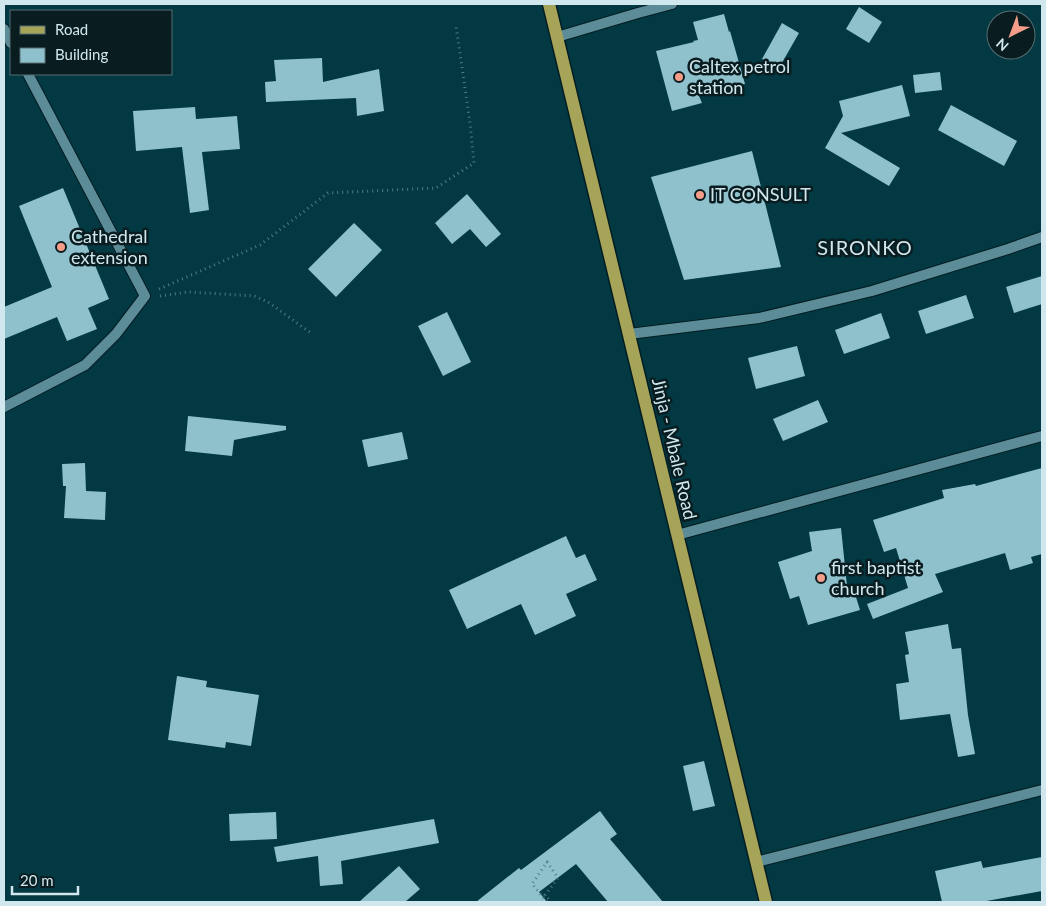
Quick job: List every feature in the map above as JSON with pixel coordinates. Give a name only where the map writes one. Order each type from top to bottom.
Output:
[{"type":"main road","name":"Jinja - Mbale Road","points":[[549,4],[766,902]]},
{"type":"street","points":[[557,38],[638,12],[672,4]]},
{"type":"street","points":[[4,29],[10,41]]},
{"type":"street","points":[[4,407],[85,365],[116,334],[145,296],[29,75]]},
{"type":"street","points":[[629,334],[759,318],[872,291],[1042,237]]},
{"type":"street","points":[[677,535],[1042,436]]},
{"type":"street","points":[[756,862],[1042,790]]},
{"type":"path","points":[[145,296],[260,246],[328,192],[436,188],[474,163],[456,26]]},
{"type":"path","points":[[145,296],[189,292],[254,296],[268,302],[311,333]]},
{"type":"path","points":[[547,902],[532,884],[547,862],[558,878],[545,895],[551,902]]},
{"type":"building","points":[[859,7],[882,22],[869,43],[846,29]]},
{"type":"building","points":[[724,14],[745,84],[699,96],[702,103],[672,111],[656,51],[698,40],[693,22]]},
{"type":"building","points":[[782,23],[799,33],[779,68],[762,59]]},
{"type":"building","points":[[322,58],[323,82],[379,69],[384,111],[357,116],[356,98],[266,102],[265,82],[276,81],[274,60]]},
{"type":"building","points":[[940,72],[942,90],[915,93],[913,75]]},
{"type":"building","points":[[902,85],[910,116],[841,133],[900,168],[889,186],[825,148],[843,116],[839,101]]},
{"type":"building","points":[[951,105],[1017,141],[1004,166],[938,130]]},
{"type":"building","points":[[195,107],[196,119],[237,116],[240,149],[202,152],[209,210],[190,213],[182,147],[136,151],[133,111]]},
{"type":"building","points":[[752,151],[781,267],[684,280],[651,177]]},
{"type":"building","name":"Cathedral extension","points":[[63,188],[109,299],[88,308],[97,329],[67,341],[57,317],[4,339],[4,307],[52,287],[19,206]]},
{"type":"building","points":[[467,194],[501,234],[486,247],[470,229],[452,244],[435,223]]},
{"type":"building","points":[[354,223],[382,250],[336,297],[308,269]]},
{"type":"building","points":[[1042,276],[1042,304],[1014,313],[1006,287]]},
{"type":"building","points":[[966,295],[974,318],[926,334],[918,311]]},
{"type":"building","points":[[447,312],[471,362],[443,376],[418,326]]},
{"type":"building","points":[[881,313],[890,338],[844,354],[835,330]]},
{"type":"building","points":[[797,346],[805,376],[756,389],[748,358]]},
{"type":"building","points":[[818,400],[828,422],[783,441],[773,419]]},
{"type":"building","points":[[188,416],[286,426],[286,430],[234,440],[232,456],[185,451]]},
{"type":"building","points":[[402,432],[408,459],[368,467],[362,440]]},
{"type":"building","points":[[85,463],[86,491],[106,492],[105,520],[64,518],[66,486],[63,486],[62,464]]},
{"type":"building","points":[[1042,468],[1042,554],[1031,557],[1033,563],[1010,570],[1005,553],[935,574],[943,592],[873,619],[867,604],[908,588],[896,548],[884,552],[873,520],[944,498],[942,490],[975,484],[976,486]]},
{"type":"building","points":[[841,528],[847,586],[852,584],[860,610],[808,625],[799,596],[790,599],[778,562],[812,551],[809,532]]},
{"type":"building","points":[[566,536],[576,558],[585,554],[597,580],[566,594],[576,616],[535,635],[521,604],[467,629],[449,590]]},
{"type":"building","points":[[948,624],[952,649],[961,648],[968,715],[975,754],[958,757],[950,714],[900,720],[896,684],[909,682],[905,655],[909,654],[905,632]]},
{"type":"building","points":[[177,676],[207,681],[206,687],[259,695],[251,746],[226,742],[225,748],[168,740]]},
{"type":"building","points":[[704,761],[715,806],[693,811],[683,766]]},
{"type":"building","points":[[600,811],[617,834],[610,839],[663,902],[608,902],[576,864],[539,892],[547,902],[476,902],[519,868],[521,870]]},
{"type":"building","points":[[276,812],[277,839],[230,841],[229,814]]},
{"type":"building","points":[[434,819],[439,843],[341,861],[343,884],[320,886],[318,856],[277,862],[274,847]]},
{"type":"building","points":[[1042,857],[1042,891],[981,902],[942,902],[935,871],[981,861],[983,868]]},
{"type":"building","points":[[399,866],[420,889],[405,902],[359,902]]},
{"type":"place","name":"Caltex petrol station","points":[[679,77]]},
{"type":"place","name":"IT CONSULT","points":[[700,195]]},
{"type":"place","name":"Cathedral extension","points":[[61,247]]},
{"type":"place","name":"first baptist church","points":[[821,578]]},
{"type":"district","name":"SIRONKO","points":[[865,248]]}]
